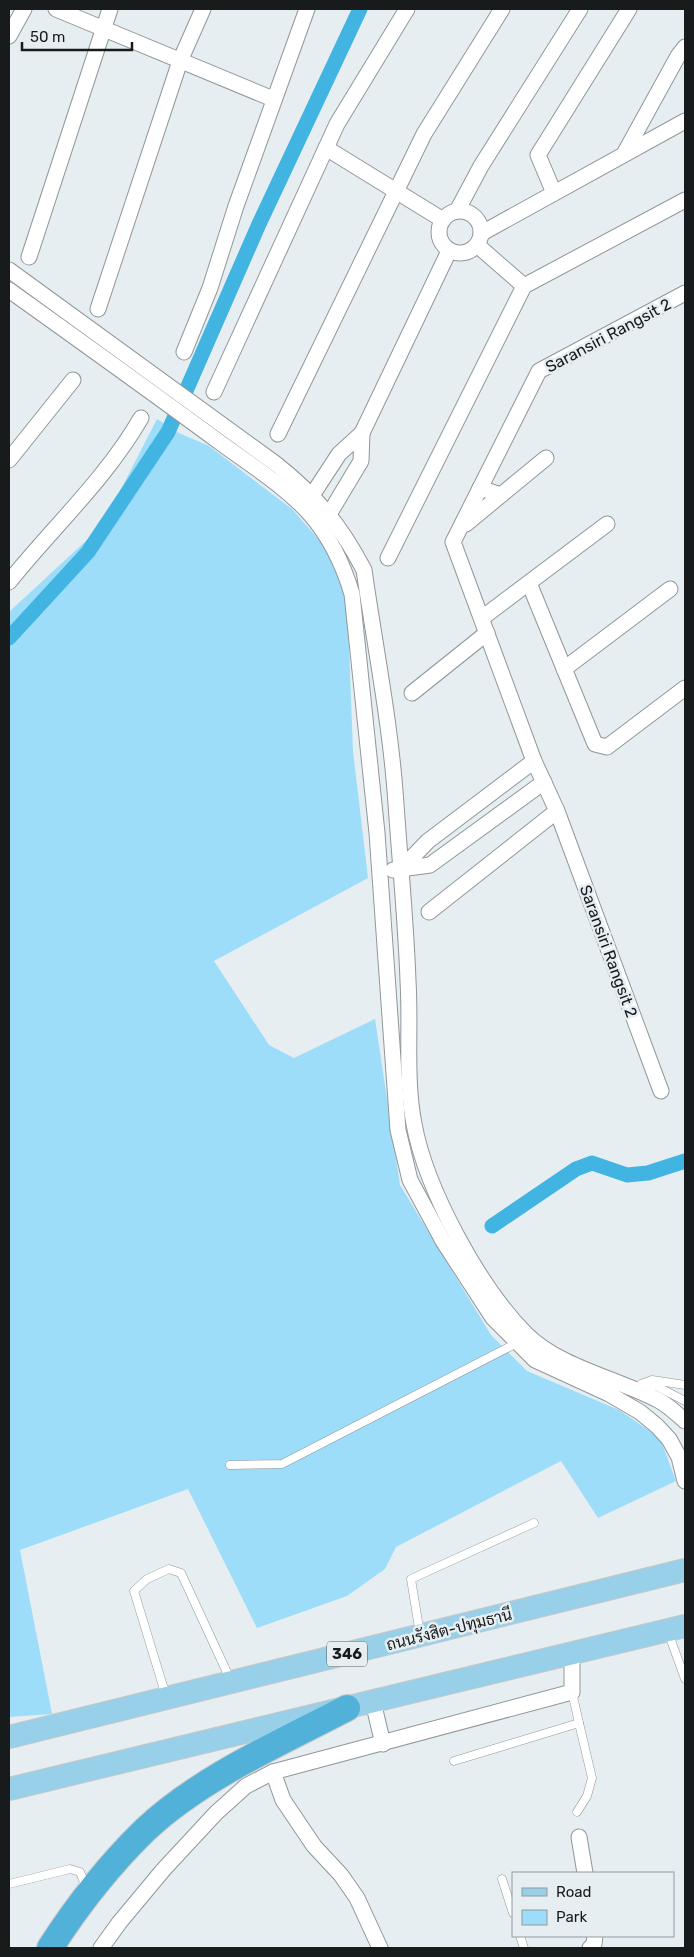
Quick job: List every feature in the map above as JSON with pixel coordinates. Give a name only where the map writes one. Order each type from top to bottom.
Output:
[{"type":"highway","points":[[50,1948],[74,1911],[146,1829],[193,1793],[255,1756],[347,1708]]},
{"type":"main road","name":"ถนนรังสิต-ปทุมธานี","points":[[9,1737],[685,1570]]},
{"type":"main road","points":[[9,1789],[676,1628]]},
{"type":"street","points":[[9,36],[24,9]]},
{"type":"street","points":[[56,9],[273,99]]},
{"type":"street","points":[[29,257],[102,28],[110,9]]},
{"type":"street","points":[[98,309],[180,61],[203,9]]},
{"type":"street","points":[[184,352],[210,288],[273,99],[307,9]]},
{"type":"street","points":[[214,392],[337,124],[407,9]]},
{"type":"street","points":[[278,434],[424,134],[502,9]]},
{"type":"street","points":[[458,211],[481,166],[580,9]]},
{"type":"street","points":[[554,192],[538,155],[628,9]]},
{"type":"street","points":[[624,154],[678,56],[685,47]]},
{"type":"street","points":[[524,286],[479,239],[479,220],[476,216],[471,213],[458,211],[452,212],[444,220],[440,231],[440,241],[449,252],[466,253],[479,239],[554,192],[685,121]]},
{"type":"street","points":[[326,148],[444,220]]},
{"type":"street","points":[[388,558],[524,286],[685,200]]},
{"type":"street","points":[[304,508],[339,454],[362,433],[449,252]]},
{"type":"street","points":[[9,270],[165,392],[203,430],[287,493],[304,508],[336,549],[352,594],[379,871],[398,1130],[410,1180],[443,1242],[488,1311],[517,1343],[535,1360],[640,1412],[669,1439],[678,1456],[685,1481]]},
{"type":"street","points":[[9,290],[165,392],[210,416],[276,464],[313,495],[348,539],[364,570],[395,787],[408,984],[413,1123],[431,1182],[445,1214],[482,1277],[511,1319],[529,1337],[573,1363],[661,1401],[685,1421]]},
{"type":"street","name":"Saransiri Rangsit 2","points":[[661,1091],[557,811],[534,761],[454,542],[539,371],[685,294]]},
{"type":"street","points":[[9,460],[73,380]]},
{"type":"street","points":[[9,582],[35,549],[94,486],[117,456],[141,418]]},
{"type":"street","points":[[320,528],[361,461],[362,433]]},
{"type":"street","points":[[461,528],[546,458]]},
{"type":"street","points":[[480,488],[501,495]]},
{"type":"street","points":[[412,693],[529,583],[607,524]]},
{"type":"street","points":[[529,583],[595,744],[608,747],[685,688]]},
{"type":"street","points":[[564,669],[670,589]]},
{"type":"street","points":[[368,747],[389,743]]},
{"type":"street","points":[[401,869],[428,841],[534,761]]},
{"type":"street","points":[[379,871],[430,865],[544,782]]},
{"type":"street","points":[[429,912],[557,811]]},
{"type":"street","points":[[387,993],[408,984]]},
{"type":"street","points":[[622,1402],[630,1387]]},
{"type":"street","points":[[101,1948],[118,1924],[164,1869],[216,1813],[246,1786],[273,1772],[572,1692],[572,1652]]},
{"type":"street","points":[[373,1702],[382,1744]]},
{"type":"street","points":[[273,1772],[284,1800],[314,1846],[341,1875],[357,1898],[380,1948]]},
{"type":"street","points":[[579,1837],[585,1872]]},
{"type":"street","points":[[590,1948],[594,1944],[595,1937]]},
{"type":"lane","points":[[230,1465],[282,1464],[517,1343]]},
{"type":"lane","points":[[630,1387],[652,1380],[685,1385]]},
{"type":"lane","points":[[630,1387],[656,1386],[685,1401]]},
{"type":"lane","points":[[420,1636],[411,1579],[534,1523]]},
{"type":"lane","points":[[167,1698],[134,1591],[147,1579],[169,1570],[181,1573],[232,1682]]},
{"type":"lane","points":[[676,1628],[685,1679]]},
{"type":"lane","points":[[572,1692],[592,1778],[588,1796],[577,1812]]},
{"type":"lane","points":[[454,1761],[579,1723]]},
{"type":"lane","points":[[9,1884],[70,1869],[80,1872],[84,1882],[74,1911]]},
{"type":"lane","points":[[502,1879],[512,1910]]},
{"type":"green space","points":[[157,419],[179,433],[209,446],[292,509],[328,550],[347,596],[353,751],[368,878],[214,961],[269,1045],[294,1058],[375,1019],[400,1185],[491,1335],[527,1371],[619,1410],[660,1438],[676,1481],[598,1518],[561,1461],[396,1547],[385,1569],[347,1596],[257,1628],[188,1489],[20,1550],[52,1714],[9,1717],[9,612],[102,526]]},
{"type":"waterway","points":[[9,638],[88,552],[168,432],[259,224],[360,9]]},
{"type":"waterway","points":[[492,1226],[576,1169],[592,1163],[627,1175],[648,1173],[685,1161]]}]
